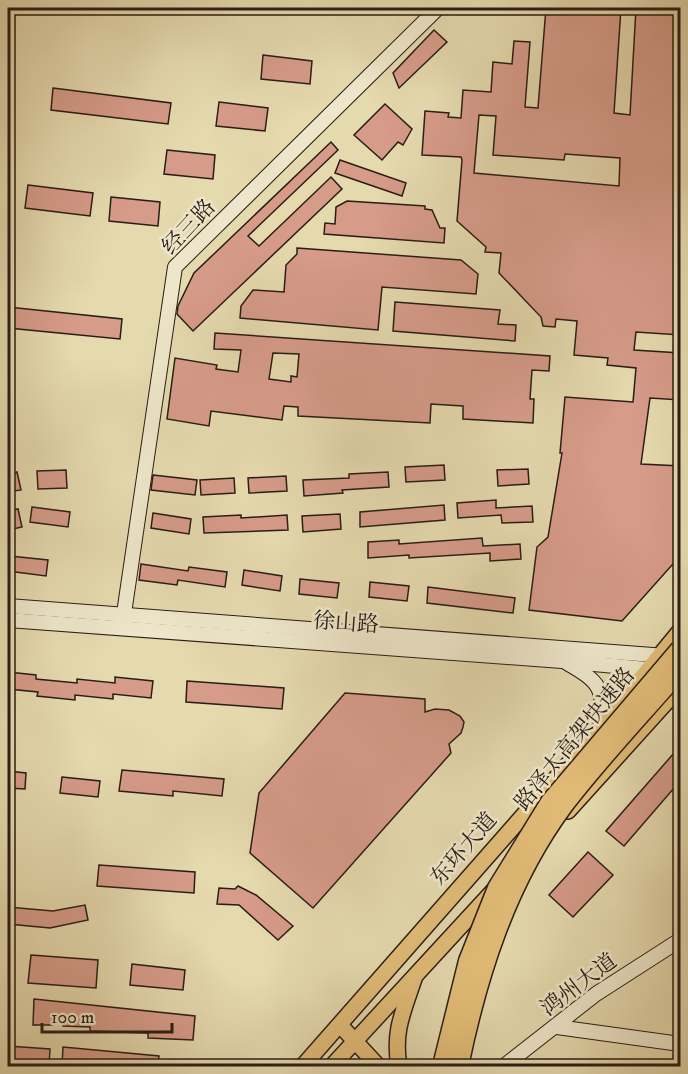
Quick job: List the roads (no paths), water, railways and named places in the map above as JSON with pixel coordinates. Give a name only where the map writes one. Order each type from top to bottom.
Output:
[{"type":"highway","name":"路泽太高架快速路","points":[[442,1066],[468,961],[497,888],[550,801],[681,649]]},
{"type":"highway","name":"路泽太高架快速路","points":[[459,1066],[483,967],[497,927],[528,862],[564,806],[681,671]]},
{"type":"main road","name":"经三路","points":[[123,620],[175,267],[438,8]]},
{"type":"main road","name":"徐山路","points":[[8,606],[123,620],[681,671]]},
{"type":"main road","name":"徐山路","points":[[8,620],[123,620],[681,658]]},
{"type":"main road","name":"东环大道","points":[[303,1066],[601,727],[681,631]]},
{"type":"main road","points":[[562,661],[590,676],[601,693],[603,707],[601,727]]},
{"type":"main road","points":[[324,1042],[339,1064],[355,1042],[416,974],[613,764],[681,687]]},
{"type":"main road","name":"鸿州大道","points":[[504,1066],[557,1027],[596,994],[681,940]]},
{"type":"main road","points":[[399,1066],[395,1048],[399,1022],[416,974]]},
{"type":"main road","points":[[340,1025],[378,1066]]},
{"type":"main road","points":[[557,1027],[681,1044]]},
{"type":"waterway","points":[[8,22],[12,8]]}]
